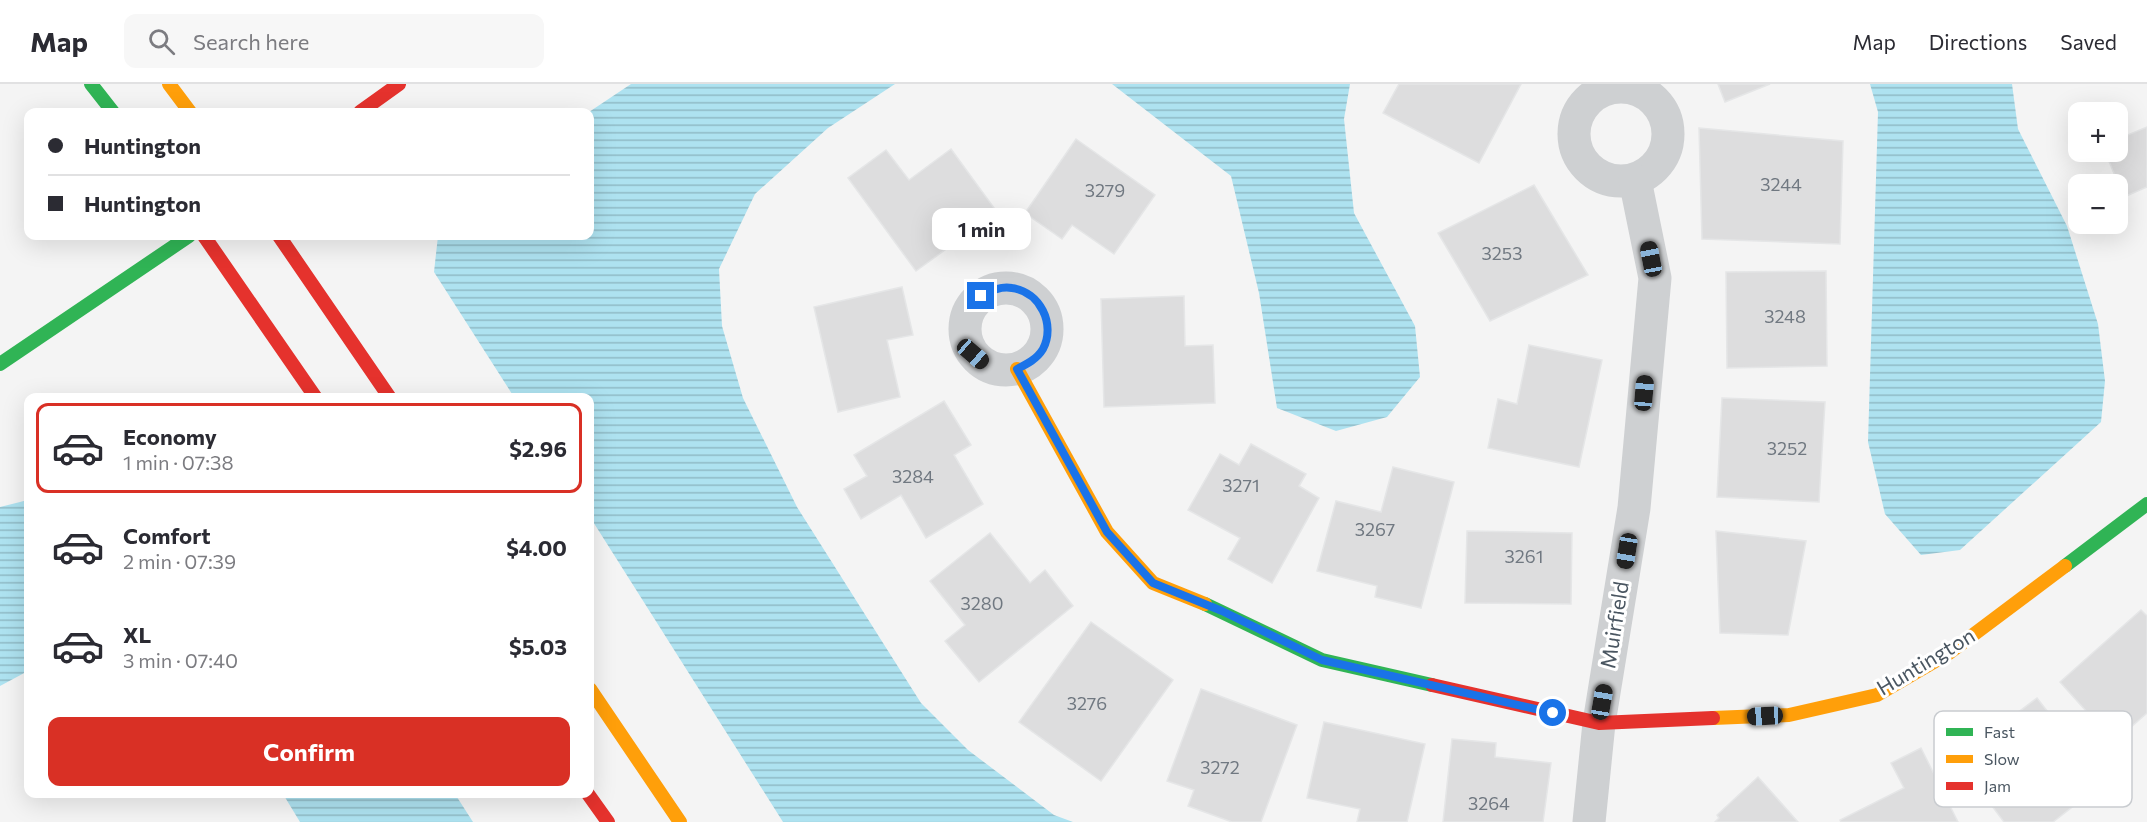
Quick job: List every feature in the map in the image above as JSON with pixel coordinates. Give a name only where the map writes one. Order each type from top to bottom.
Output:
[{"type":"street","points":[[92,84],[110,108]]},
{"type":"street","points":[[169,84],[187,108]]},
{"type":"street","points":[[366,108],[399,84]]},
{"type":"street","name":"Muirfield","points":[[1589,822],[1599,723],[1634,508],[1655,278],[1635,180]]},
{"type":"street","points":[[0,364],[183,240]]},
{"type":"street","points":[[207,240],[313,393]]},
{"type":"street","points":[[282,240],[387,393]]},
{"type":"street","name":"Huntington","points":[[1017,369],[1107,532],[1153,583],[1222,611],[1322,660],[1599,723],[1789,715],[1877,695],[1949,653],[2147,504]]},
{"type":"street","points":[[594,695],[680,822]]},
{"type":"street","points":[[591,798],[608,822]]},
{"type":"water","points":[[631,84],[895,84],[828,128],[755,194],[719,269],[722,326],[743,398],[797,507],[921,703],[968,750],[1054,815],[1073,822],[783,822],[594,523],[594,393],[511,393],[434,272],[438,240],[594,240],[594,109]]},
{"type":"water","points":[[1112,84],[1350,84],[1344,119],[1354,213],[1415,326],[1420,377],[1387,417],[1336,431],[1277,408],[1259,293],[1231,176]]},
{"type":"water","points":[[1870,84],[2012,84],[2018,129],[2067,226],[2098,324],[2105,381],[2101,422],[1960,550],[1921,555],[1885,514],[1868,442],[1878,112]]},
{"type":"water","points":[[24,501],[24,673],[0,686],[0,507]]},
{"type":"water","points":[[285,798],[458,798],[473,822],[300,822]]},
{"type":"building","points":[[1399,84],[1521,84],[1479,163],[1383,113]]},
{"type":"building","points":[[1718,84],[1770,84],[1725,102]]},
{"type":"building","points":[[2147,127],[2147,187],[2128,195],[2128,174],[2114,174],[2109,162],[2128,162],[2128,135]]},
{"type":"building","points":[[1699,128],[1843,141],[1840,244],[1702,239]]},
{"type":"building","points":[[1076,139],[1155,195],[1114,254],[1072,225],[1062,239],[1025,213]]},
{"type":"building","points":[[951,149],[997,212],[916,271],[848,178],[886,150],[909,180]]},
{"type":"building","points":[[1534,185],[1588,275],[1490,321],[1438,233]]},
{"type":"building","points":[[1826,271],[1827,366],[1727,368],[1726,272]]},
{"type":"building","points":[[902,287],[913,335],[887,340],[900,397],[838,412],[814,307]]},
{"type":"building","points":[[1184,296],[1185,346],[1213,345],[1215,403],[1104,407],[1101,299]]},
{"type":"building","points":[[1529,345],[1602,360],[1579,467],[1488,448],[1498,399],[1517,404]]},
{"type":"building","points":[[1722,398],[1825,402],[1819,502],[1717,497]]},
{"type":"building","points":[[944,401],[971,445],[954,455],[983,504],[926,538],[901,495],[861,519],[844,489],[867,476],[854,455]]},
{"type":"building","points":[[1251,444],[1306,474],[1299,486],[1319,498],[1272,583],[1228,559],[1240,538],[1188,510],[1220,454],[1239,465]]},
{"type":"building","points":[[1393,467],[1454,482],[1421,608],[1375,597],[1377,586],[1317,571],[1336,501],[1381,512]]},
{"type":"building","points":[[1467,531],[1572,533],[1571,604],[1465,603]]},
{"type":"building","points":[[1716,531],[1806,541],[1788,635],[1720,633]]},
{"type":"building","points":[[990,533],[1030,583],[1045,570],[1073,606],[979,682],[945,641],[965,625],[930,581]]},
{"type":"building","points":[[2141,610],[2147,616],[2147,713],[2132,726],[2132,711],[2086,711],[2060,682]]},
{"type":"building","points":[[1091,622],[1173,680],[1101,781],[1019,722]]},
{"type":"building","points":[[1201,689],[1297,725],[1261,822],[1232,822],[1188,806],[1194,790],[1167,781]]},
{"type":"building","points":[[2037,698],[2047,711],[2020,711]]},
{"type":"building","points":[[1324,722],[1425,744],[1407,822],[1357,822],[1360,809],[1307,798]]},
{"type":"building","points":[[1452,739],[1496,743],[1495,757],[1551,763],[1543,822],[1443,822]]},
{"type":"building","points":[[1921,748],[1934,774],[1934,807],[1950,807],[1958,822],[1841,822],[1840,820],[1904,788],[1891,763]]},
{"type":"building","points":[[1758,777],[1798,822],[1715,822],[1719,818],[1717,815]]},
{"type":"building","points":[[1993,807],[2072,807],[2053,822],[2004,822]]},
{"type":"traffic: fast","points":[[91,84],[110,108]]},
{"type":"traffic: fast","points":[[0,364],[183,240]]},
{"type":"traffic: fast","points":[[2065,566],[2147,504]]},
{"type":"traffic: fast","points":[[1205,604],[1322,660],[1432,685]]},
{"type":"traffic: slow","points":[[169,84],[187,108]]},
{"type":"traffic: slow","points":[[1017,369],[1107,532],[1153,583],[1205,604]]},
{"type":"traffic: slow","points":[[1713,718],[1789,715],[1877,695],[1949,653],[2065,566]]},
{"type":"traffic: slow","points":[[594,695],[680,822]]},
{"type":"traffic: jam","points":[[366,108],[399,84]]},
{"type":"traffic: jam","points":[[207,240],[313,393]]},
{"type":"traffic: jam","points":[[282,240],[387,393]]},
{"type":"traffic: jam","points":[[1432,685],[1599,723],[1713,718]]},
{"type":"traffic: jam","points":[[591,798],[608,822]]},
{"type":"route","points":[[981,296],[995,288],[1011,287],[1027,292],[1039,303],[1046,317],[1047,333],[1042,349],[1032,361],[1017,369],[1107,532],[1153,583],[1222,611],[1322,660],[1553,713]]}]
